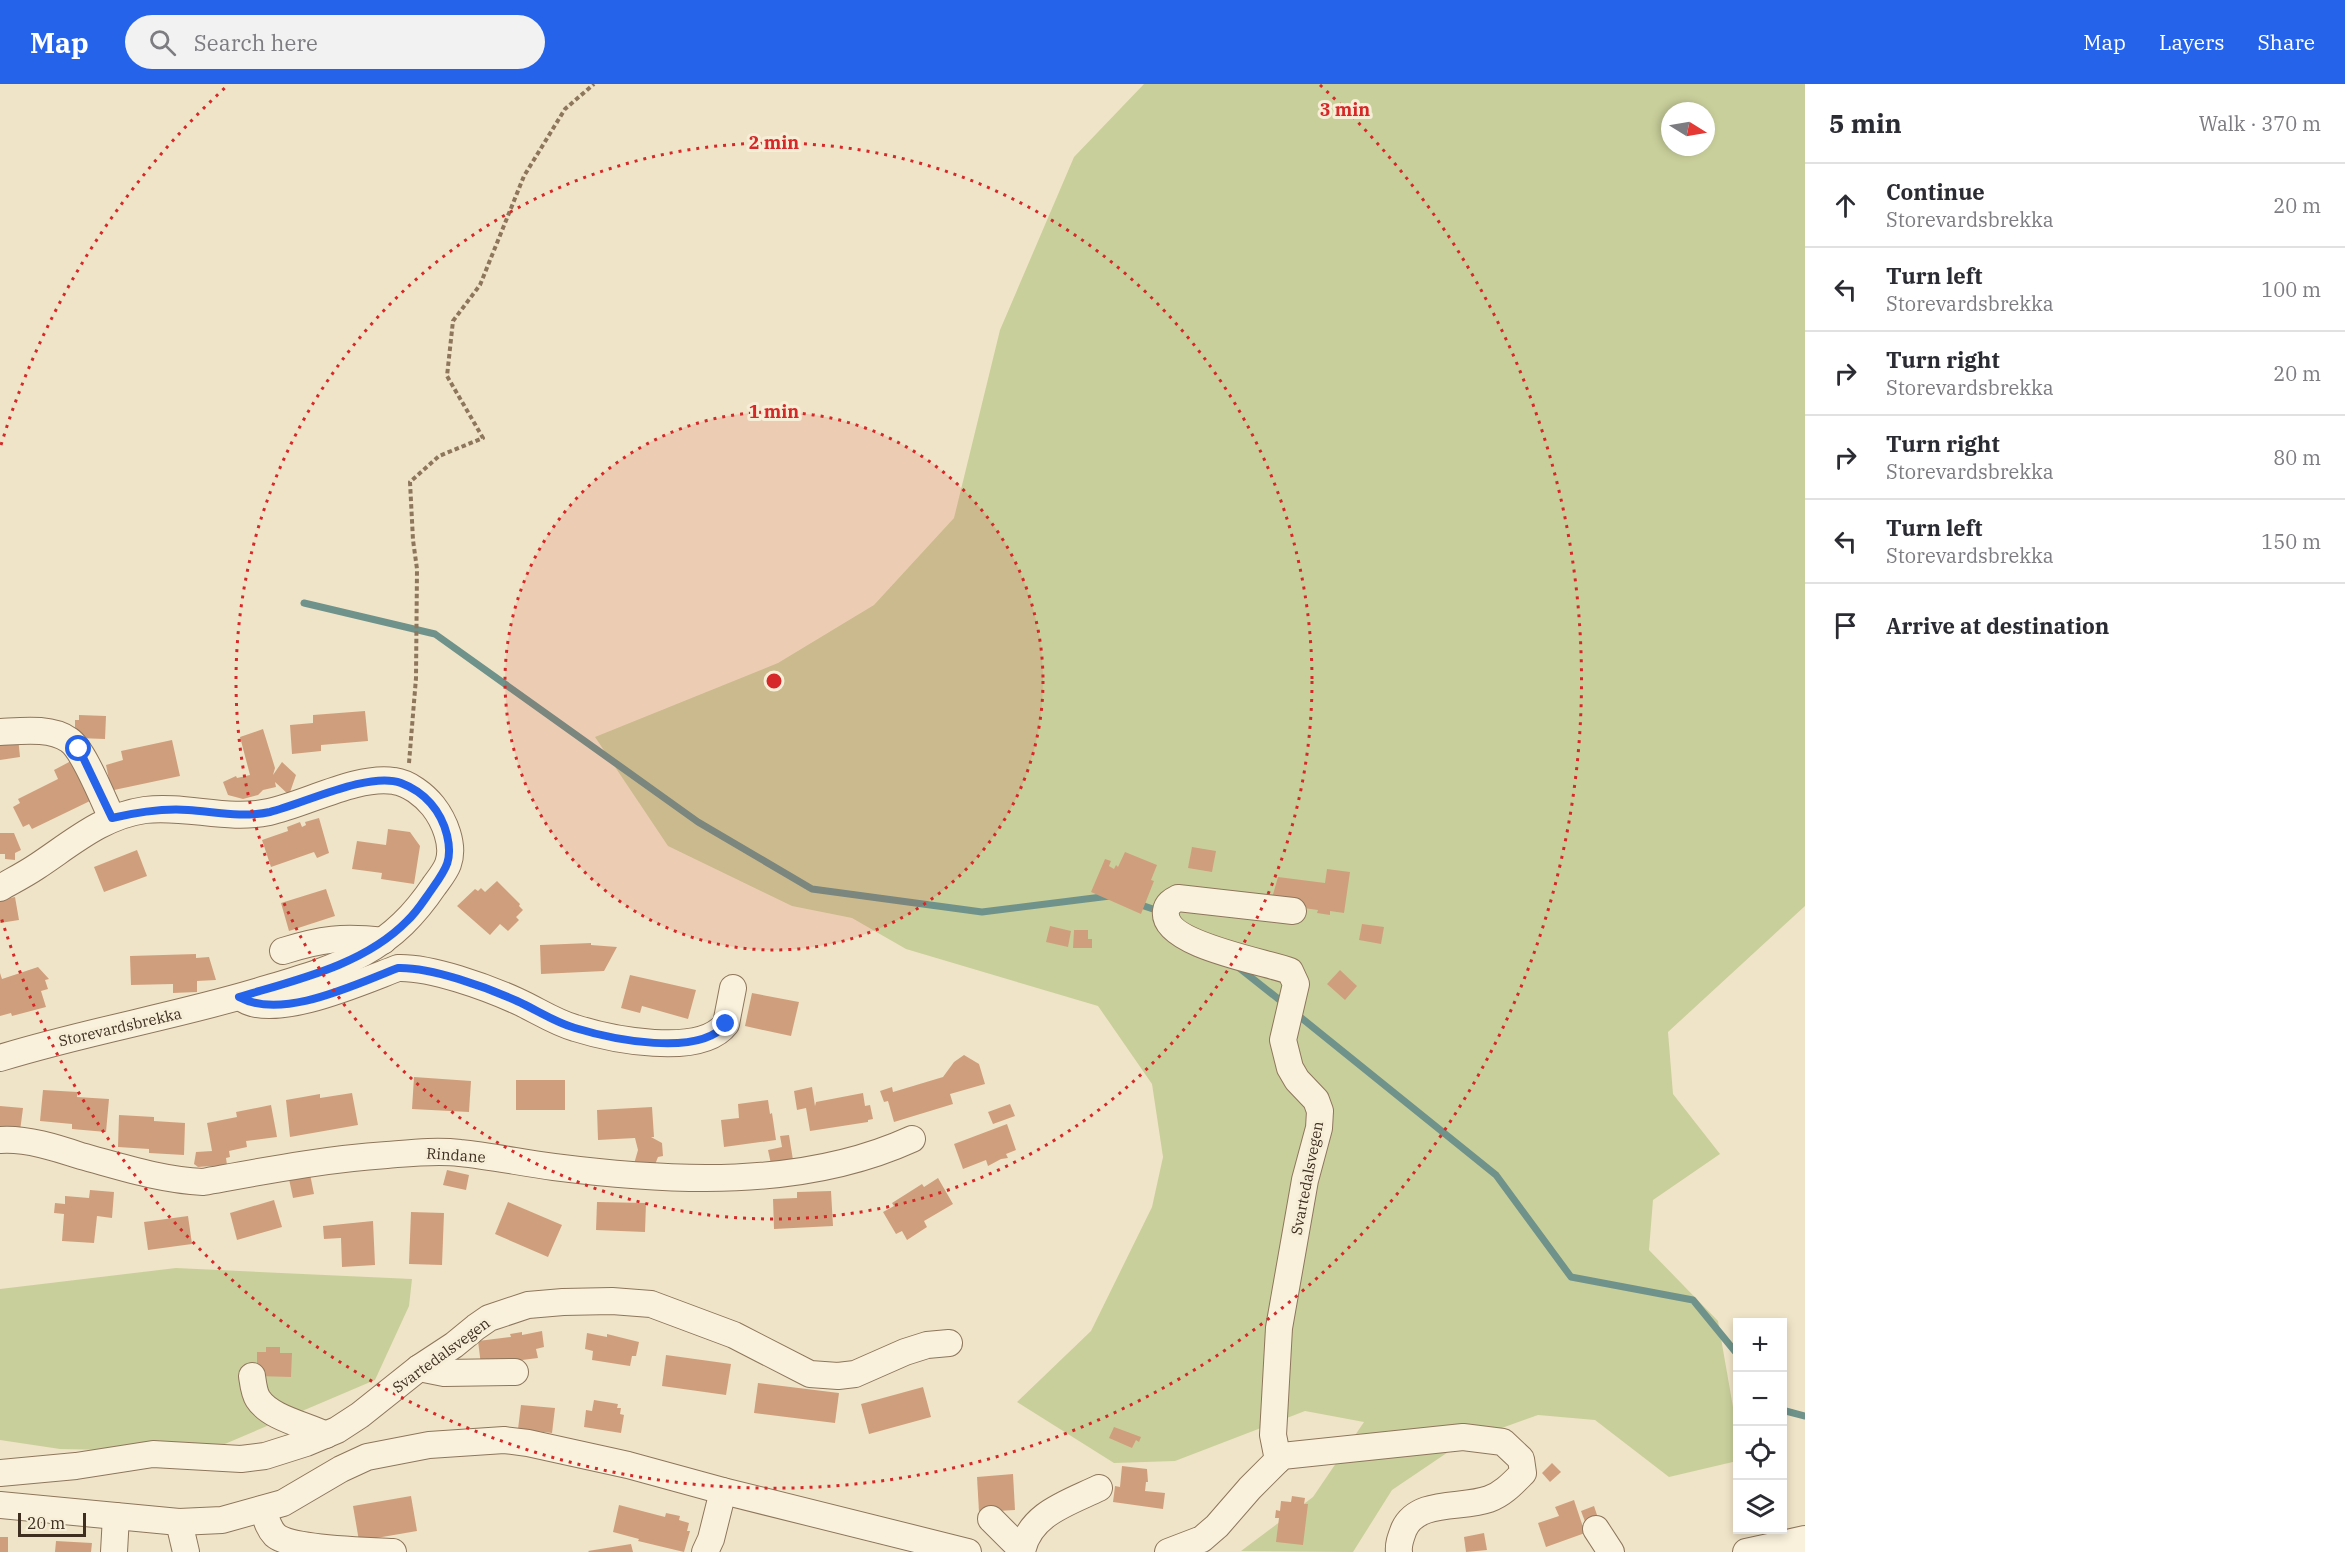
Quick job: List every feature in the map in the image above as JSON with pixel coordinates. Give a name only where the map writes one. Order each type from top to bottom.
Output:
[{"type":"street","points":[[0,732],[43,732],[58,734],[70,740],[79,749],[112,818]]},
{"type":"street","points":[[0,888],[112,818],[146,810],[187,810],[233,815],[268,812],[362,783],[383,781],[402,783]]},
{"type":"street","name":"Storevardsbrekka","points":[[0,1058],[84,1034],[192,1010],[302,979],[362,954],[383,940],[407,922],[448,866],[449,846],[443,821],[426,798],[402,783]]},
{"type":"street","name":"Svartedalsvegen","points":[[1278,1460],[1273,1435],[1279,1328],[1305,1180],[1319,1128],[1320,1111],[1316,1100],[1297,1080],[1290,1068],[1283,1040],[1296,984],[1290,971],[1257,963],[1190,940],[1177,933],[1166,916],[1168,906],[1178,898],[1293,911]]},
{"type":"street","points":[[283,951],[320,940],[353,937],[383,940]]},
{"type":"street","points":[[239,997],[249,1003],[273,1005],[295,1003],[325,995],[398,968],[408,968],[460,981],[516,1001],[550,1019],[575,1028],[631,1040],[679,1044],[708,1036],[722,1029],[726,1024],[733,988]]},
{"type":"street","name":"Rindane","points":[[0,1140],[16,1140],[60,1149],[142,1173],[181,1181],[203,1182],[331,1160],[410,1153],[459,1152],[558,1167],[636,1175],[735,1178],[785,1173],[855,1161],[912,1139]]},
{"type":"street","name":"Svartedalsvegen","points":[[0,1473],[54,1469],[153,1454],[241,1459],[265,1456],[326,1435],[360,1415],[419,1368],[489,1318],[528,1305],[612,1301],[651,1304],[734,1335],[810,1374],[838,1376],[855,1374],[927,1345],[949,1343]]},
{"type":"street","points":[[419,1368],[444,1373],[515,1372]]},
{"type":"street","points":[[252,1376],[258,1399],[276,1416],[326,1435]]},
{"type":"street","points":[[1168,1552],[1202,1539],[1282,1456],[1463,1437],[1503,1442],[1521,1459],[1523,1473],[1505,1490],[1492,1498],[1476,1503],[1427,1509],[1408,1520],[1400,1538],[1399,1552]]},
{"type":"street","points":[[0,1505],[179,1522],[222,1520],[283,1503],[341,1469],[367,1457],[411,1447],[504,1440],[528,1443],[628,1465],[968,1552]]},
{"type":"street","points":[[991,1519],[1022,1551],[1028,1533],[1046,1514],[1099,1488]]},
{"type":"street","points":[[705,1552],[711,1539],[723,1491]]},
{"type":"street","points":[[263,1509],[270,1529],[277,1537],[286,1541],[341,1549],[393,1552]]},
{"type":"street","points":[[114,1552],[116,1516]]},
{"type":"street","points":[[179,1522],[186,1552]]},
{"type":"street","points":[[1596,1529],[1611,1552]]},
{"type":"street","points":[[1746,1552],[1805,1539]]},
{"type":"path","points":[[402,783],[408,770],[416,678],[417,569],[412,540],[410,482],[439,456],[483,438],[447,376],[453,321],[480,285],[524,176],[565,109],[594,84]]},
{"type":"green space","points":[[1144,84],[1805,84],[1805,906],[1668,1032],[1673,1094],[1720,1154],[1653,1200],[1649,1250],[1718,1321],[1733,1407],[1733,1462],[1669,1477],[1595,1420],[1538,1415],[1463,1442],[1392,1490],[1353,1552],[1241,1551],[1313,1497],[1364,1422],[1305,1411],[1175,1461],[1114,1463],[1017,1402],[1091,1331],[1152,1207],[1163,1157],[1152,1084],[1098,1006],[906,949],[852,918],[792,906],[668,846],[595,737],[778,663],[874,605],[954,518],[1000,330],[1074,157]]},
{"type":"green space","points":[[176,1268],[412,1279],[409,1306],[375,1380],[206,1452],[60,1449],[0,1440],[0,1289]]},
{"type":"building","points":[[365,711],[368,741],[321,745],[321,751],[292,754],[290,725],[313,723],[313,715]]},
{"type":"building","points":[[79,715],[106,716],[105,739],[78,738],[75,733],[75,720],[79,720]]},
{"type":"building","points":[[263,729],[275,768],[273,775],[282,762],[296,775],[289,795],[275,782],[276,787],[263,790],[258,795],[243,799],[228,795],[223,782],[236,776],[237,778],[250,775],[240,737]]},
{"type":"building","points":[[18,737],[20,757],[0,760],[0,739]]},
{"type":"building","points":[[172,740],[180,776],[111,789],[106,765],[123,760],[121,751]]},
{"type":"building","points":[[71,761],[90,801],[32,829],[29,824],[23,827],[13,807],[20,803],[18,799],[58,779],[54,770]]},
{"type":"building","points":[[319,818],[329,853],[317,858],[314,852],[271,867],[262,840],[288,831],[287,827],[300,822],[302,827],[306,825],[305,822]]},
{"type":"building","points":[[388,829],[410,832],[420,846],[414,884],[381,879],[382,873],[352,869],[357,841],[386,845]]},
{"type":"building","points":[[0,833],[14,833],[21,850],[15,853],[15,860],[5,859],[5,854],[0,854]]},
{"type":"building","points":[[1192,847],[1216,851],[1212,872],[1188,868]]},
{"type":"building","points":[[137,850],[147,876],[104,892],[94,867]]},
{"type":"building","points":[[1125,852],[1157,865],[1151,880],[1154,881],[1141,914],[1091,892],[1105,859],[1111,861],[1109,866],[1114,869],[1116,865],[1118,867]]},
{"type":"building","points":[[1327,869],[1350,872],[1344,913],[1330,911],[1330,915],[1317,913],[1318,910],[1274,904],[1272,898],[1278,877],[1325,883]]},
{"type":"building","points":[[497,881],[523,910],[516,917],[519,920],[508,931],[500,924],[490,935],[457,906],[475,889],[478,891],[481,888],[485,892]]},
{"type":"building","points":[[326,889],[335,916],[289,931],[281,903]]},
{"type":"building","points":[[15,897],[19,920],[0,923],[0,900]]},
{"type":"building","points":[[1362,924],[1384,927],[1381,944],[1359,940]]},
{"type":"building","points":[[1050,926],[1071,931],[1068,947],[1046,942]]},
{"type":"building","points":[[1074,930],[1088,930],[1088,939],[1092,939],[1092,948],[1073,948]]},
{"type":"building","points":[[591,943],[591,945],[617,947],[604,971],[541,974],[540,945]]},
{"type":"building","points":[[196,954],[196,958],[209,957],[216,980],[197,981],[197,992],[173,993],[173,984],[131,985],[130,956]]},
{"type":"building","points":[[38,967],[49,979],[45,980],[48,989],[41,991],[46,1007],[12,1016],[11,1013],[0,1016],[0,973],[2,979]]},
{"type":"building","points":[[1340,970],[1357,986],[1345,1000],[1327,984]]},
{"type":"building","points":[[630,975],[696,990],[688,1019],[642,1006],[640,1013],[621,1008]]},
{"type":"building","points":[[752,993],[799,1002],[791,1036],[745,1026]]},
{"type":"building","points":[[964,1055],[979,1064],[985,1084],[950,1094],[953,1104],[894,1122],[888,1101],[884,1102],[880,1091],[892,1087],[893,1092],[943,1077],[954,1062]]},
{"type":"building","points":[[414,1077],[471,1081],[469,1112],[412,1109]]},
{"type":"building","points":[[516,1080],[565,1080],[565,1110],[516,1110]]},
{"type":"building","points":[[812,1087],[815,1106],[816,1102],[863,1093],[865,1106],[870,1105],[873,1119],[868,1122],[810,1131],[806,1108],[797,1110],[794,1091]]},
{"type":"building","points":[[43,1090],[78,1092],[77,1097],[109,1099],[106,1132],[72,1129],[72,1124],[40,1121]]},
{"type":"building","points":[[352,1093],[358,1125],[290,1137],[286,1100],[320,1094],[320,1098]]},
{"type":"building","points":[[768,1100],[776,1140],[724,1147],[721,1120],[739,1118],[738,1104]]},
{"type":"building","points":[[1010,1104],[1015,1116],[993,1124],[988,1112]]},
{"type":"building","points":[[271,1105],[277,1137],[246,1141],[247,1147],[229,1151],[230,1157],[226,1158],[227,1165],[198,1167],[194,1164],[196,1152],[212,1151],[207,1123],[237,1117],[236,1112]]},
{"type":"building","points":[[0,1106],[23,1108],[20,1131],[0,1129]]},
{"type":"building","points":[[652,1107],[654,1137],[651,1137],[662,1143],[663,1156],[658,1157],[654,1167],[634,1164],[638,1150],[635,1138],[598,1140],[597,1110]]},
{"type":"building","points":[[119,1115],[154,1117],[154,1121],[185,1123],[184,1155],[149,1153],[149,1149],[118,1147]]},
{"type":"building","points":[[1007,1124],[1016,1150],[1006,1154],[1008,1158],[988,1166],[986,1160],[963,1169],[954,1144]]},
{"type":"building","points":[[789,1135],[793,1160],[771,1164],[768,1150],[782,1147],[780,1136]]},
{"type":"building","points":[[447,1170],[469,1175],[466,1190],[443,1185]]},
{"type":"building","points":[[310,1174],[314,1194],[293,1198],[289,1179]]},
{"type":"building","points":[[938,1178],[953,1204],[924,1221],[927,1227],[907,1240],[902,1231],[896,1234],[883,1212],[894,1206],[892,1203],[922,1184],[924,1187]]},
{"type":"building","points":[[90,1190],[114,1192],[112,1218],[97,1216],[94,1243],[62,1241],[64,1214],[54,1213],[55,1203],[65,1204],[65,1196],[89,1198]]},
{"type":"building","points":[[831,1191],[833,1226],[774,1229],[773,1199],[797,1198],[797,1192]]},
{"type":"building","points":[[274,1200],[282,1227],[237,1240],[230,1213]]},
{"type":"building","points":[[508,1202],[562,1225],[548,1257],[495,1234]]},
{"type":"building","points":[[597,1202],[646,1203],[645,1232],[596,1230]]},
{"type":"building","points":[[411,1212],[444,1213],[442,1265],[409,1264]]},
{"type":"building","points":[[188,1216],[192,1244],[148,1250],[144,1222]]},
{"type":"building","points":[[373,1221],[375,1265],[342,1267],[341,1238],[324,1239],[323,1226]]},
{"type":"building","points":[[542,1331],[544,1347],[536,1349],[538,1358],[481,1365],[478,1341],[511,1337],[510,1334],[522,1332],[522,1335]]},
{"type":"building","points":[[587,1333],[607,1337],[607,1334],[639,1342],[636,1356],[632,1356],[630,1366],[592,1360],[593,1351],[585,1349]]},
{"type":"building","points":[[266,1347],[280,1347],[280,1353],[292,1353],[291,1377],[257,1376],[257,1352],[266,1352]]},
{"type":"building","points":[[666,1355],[731,1364],[726,1395],[662,1386]]},
{"type":"building","points":[[758,1383],[839,1393],[835,1423],[754,1413]]},
{"type":"building","points":[[923,1387],[931,1417],[869,1434],[861,1404]]},
{"type":"building","points":[[594,1400],[618,1404],[617,1408],[621,1408],[620,1414],[624,1415],[621,1433],[584,1427],[586,1410],[592,1411]]},
{"type":"building","points":[[521,1405],[555,1408],[552,1433],[518,1429]]},
{"type":"building","points":[[1114,1427],[1141,1437],[1139,1442],[1136,1440],[1132,1448],[1109,1438]]},
{"type":"building","points":[[1552,1463],[1561,1472],[1550,1482],[1542,1473]]},
{"type":"building","points":[[1122,1466],[1147,1469],[1148,1482],[1146,1482],[1145,1491],[1165,1493],[1163,1509],[1113,1502],[1115,1486],[1120,1487]]},
{"type":"building","points":[[1013,1474],[1015,1510],[979,1512],[977,1477]]},
{"type":"building","points":[[411,1496],[417,1531],[359,1541],[353,1506]]},
{"type":"building","points":[[1292,1496],[1305,1498],[1304,1504],[1308,1504],[1303,1545],[1276,1542],[1279,1518],[1275,1518],[1276,1510],[1280,1511],[1281,1501],[1291,1502]]},
{"type":"building","points":[[1574,1500],[1585,1533],[1546,1547],[1538,1523],[1559,1516],[1555,1507]]},
{"type":"building","points":[[619,1505],[665,1517],[666,1513],[680,1516],[679,1520],[689,1523],[687,1531],[690,1531],[684,1552],[638,1541],[639,1539],[613,1532]]},
{"type":"building","points":[[1594,1506],[1601,1527],[1589,1532],[1581,1511]]},
{"type":"building","points":[[1484,1533],[1487,1550],[1466,1552],[1464,1537]]},
{"type":"building","points":[[0,1537],[8,1537],[8,1552],[0,1552]]},
{"type":"building","points":[[56,1541],[92,1543],[91,1552],[55,1552]]},
{"type":"building","points":[[631,1544],[633,1552],[588,1551]]},
{"type":"waterway","points":[[304,603],[435,634],[698,822],[812,889],[982,912],[1110,896]]},
{"type":"waterway","points":[[1135,903],[1162,912]]},
{"type":"waterway","points":[[1238,967],[1286,1005]]},
{"type":"waterway","points":[[1294,1012],[1496,1175],[1571,1277],[1693,1300],[1733,1349]]},
{"type":"waterway","points":[[1787,1411],[1805,1416]]},
{"type":"route","points":[[79,749],[112,818],[146,810],[187,810],[233,815],[268,812],[362,783],[383,781],[402,783],[416,790],[437,811],[443,821],[449,846],[448,866],[407,922],[362,954],[302,979],[239,997],[249,1003],[273,1005],[295,1003],[325,995],[398,968],[408,968],[445,975],[516,1001],[550,1019],[610,1037],[679,1044],[708,1036],[722,1029],[726,1024]]}]
